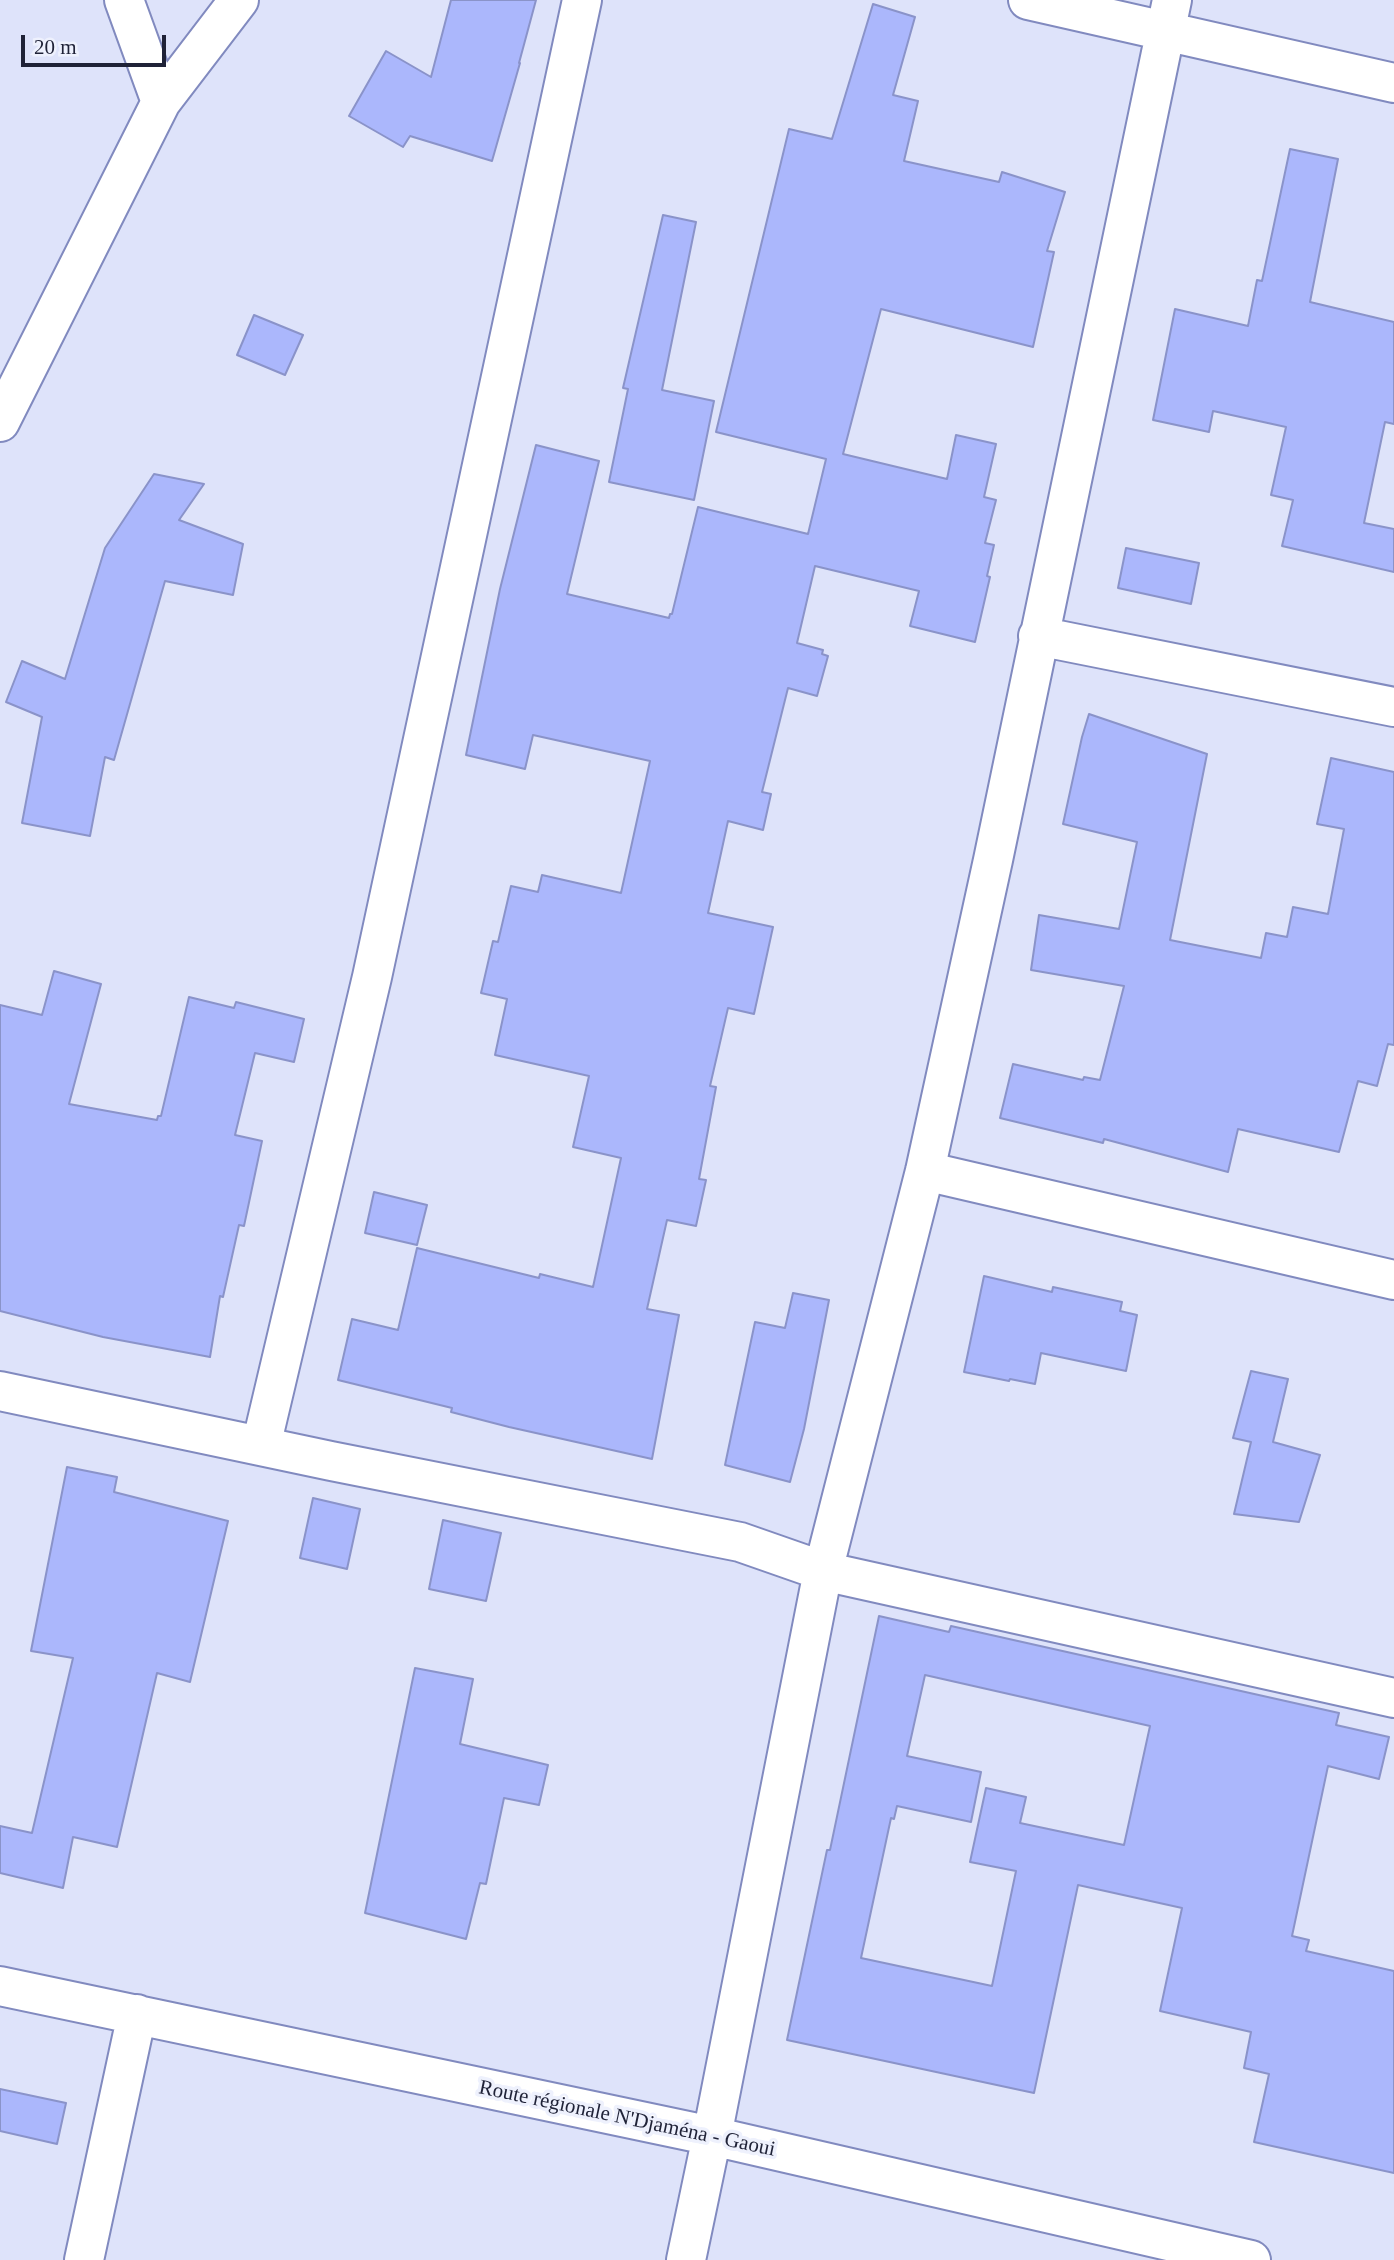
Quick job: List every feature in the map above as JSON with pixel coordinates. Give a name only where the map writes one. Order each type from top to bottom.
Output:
[{"type":"street","points":[[124,0],[161,103]]},
{"type":"street","points":[[0,422],[16,353],[161,103],[239,0]]},
{"type":"street","points":[[261,1446],[372,976],[582,0]]},
{"type":"street","points":[[1028,0],[1168,16],[1394,83]]},
{"type":"street","points":[[686,2260],[823,1571],[925,1171],[993,860],[1168,16]]},
{"type":"street","points":[[1038,636],[1394,707]]},
{"type":"street","points":[[925,1171],[1394,1280]]},
{"type":"street","points":[[0,1391],[740,1542],[823,1571],[1394,1698]]},
{"type":"street","name":"Route régionale N'Djaména - Gaoui","points":[[0,1986],[712,2136],[1251,2260]]},
{"type":"street","points":[[84,2260],[137,2014]]},
{"type":"building","points":[[451,0],[536,0],[492,161],[410,136],[403,147],[349,116],[386,51],[431,77]]},
{"type":"building","points":[[873,4],[915,17],[893,95],[918,101],[904,161],[999,182],[1002,172],[1065,192],[1047,251],[1054,252],[1033,347],[881,309],[843,454],[947,479],[956,435],[996,444],[984,497],[996,500],[985,543],[994,545],[987,576],[990,577],[975,642],[910,626],[919,591],[815,566],[797,643],[823,650],[822,654],[828,656],[817,696],[788,688],[762,792],[771,794],[763,830],[728,821],[708,913],[773,927],[754,1014],[728,1008],[710,1086],[716,1087],[699,1179],[706,1180],[696,1226],[667,1220],[647,1309],[679,1315],[652,1459],[509,1427],[451,1412],[452,1408],[338,1380],[352,1319],[398,1330],[417,1248],[539,1278],[540,1274],[593,1287],[621,1158],[573,1147],[589,1076],[495,1055],[507,999],[481,993],[493,941],[498,942],[511,886],[538,892],[542,875],[621,893],[650,761],[533,735],[525,769],[466,755],[500,589],[536,445],[599,461],[567,594],[669,618],[698,507],[808,534],[826,459],[716,432],[789,129],[832,139]]},
{"type":"building","points":[[1290,149],[1338,159],[1310,302],[1394,322],[1394,424],[1385,422],[1364,523],[1394,529],[1394,572],[1282,546],[1293,500],[1271,495],[1286,427],[1213,411],[1209,432],[1153,420],[1175,309],[1248,326],[1257,280],[1262,281]]},
{"type":"building","points":[[663,215],[696,222],[662,390],[714,401],[694,500],[609,482],[628,389],[623,388]]},
{"type":"building","points":[[254,315],[303,335],[285,375],[237,355]]},
{"type":"building","points":[[154,474],[204,484],[179,520],[243,544],[233,595],[165,581],[114,760],[105,757],[90,836],[22,823],[42,717],[6,702],[22,661],[65,679],[105,548]]},
{"type":"building","points":[[1126,548],[1199,563],[1191,604],[1118,588]]},
{"type":"building","points":[[1089,714],[1207,754],[1170,940],[1261,958],[1266,933],[1287,937],[1293,907],[1328,914],[1344,829],[1317,824],[1331,758],[1394,772],[1394,1045],[1388,1044],[1377,1086],[1358,1081],[1339,1152],[1238,1129],[1228,1172],[1104,1139],[1103,1143],[1000,1118],[1013,1064],[1083,1080],[1084,1077],[1100,1080],[1124,986],[1031,970],[1039,915],[1119,929],[1137,842],[1063,824]]},
{"type":"building","points":[[54,971],[101,984],[69,1104],[157,1120],[158,1116],[161,1116],[189,997],[234,1008],[236,1002],[304,1019],[294,1062],[255,1053],[235,1135],[262,1141],[244,1226],[239,1225],[223,1297],[220,1296],[210,1357],[103,1337],[0,1311],[0,1005],[42,1015]]},
{"type":"building","points":[[374,1192],[427,1205],[417,1245],[365,1233]]},
{"type":"building","points":[[984,1276],[1052,1292],[1053,1287],[1122,1302],[1120,1311],[1137,1315],[1126,1371],[1041,1353],[1035,1384],[964,1372]]},
{"type":"building","points":[[793,1293],[829,1300],[804,1429],[790,1482],[725,1465],[755,1322],[785,1328]]},
{"type":"building","points":[[1251,1371],[1288,1379],[1273,1442],[1320,1455],[1299,1522],[1234,1514],[1251,1442],[1233,1438]]},
{"type":"building","points":[[67,1467],[117,1477],[114,1492],[228,1521],[190,1682],[157,1673],[117,1847],[73,1837],[63,1888],[0,1873],[0,1826],[32,1833],[73,1658],[31,1651]]},
{"type":"building","points":[[313,1498],[360,1509],[347,1569],[300,1558]]},
{"type":"building","points":[[443,1520],[501,1533],[486,1601],[429,1589]]},
{"type":"building","points":[[879,1616],[949,1632],[951,1626],[1339,1713],[1336,1725],[1389,1737],[1379,1779],[1328,1766],[1292,1936],[1309,1940],[1306,1951],[1394,1971],[1394,2173],[1254,2142],[1269,2074],[1244,2068],[1251,2032],[1160,2011],[1182,1908],[1078,1885],[1034,2093],[787,2040],[827,1850],[830,1850]],"holes":[[[925,1675],[1150,1726],[1124,1845],[1020,1823],[1026,1797],[986,1788],[970,1862],[1016,1871],[992,1986],[861,1958],[891,1818],[894,1819],[897,1806],[971,1822],[981,1772],[907,1756]]]},
{"type":"building","points":[[415,1668],[473,1679],[460,1744],[548,1765],[539,1805],[504,1798],[486,1884],[480,1883],[466,1939],[365,1913]]},
{"type":"building","points":[[0,2089],[66,2103],[57,2144],[0,2131]]}]
